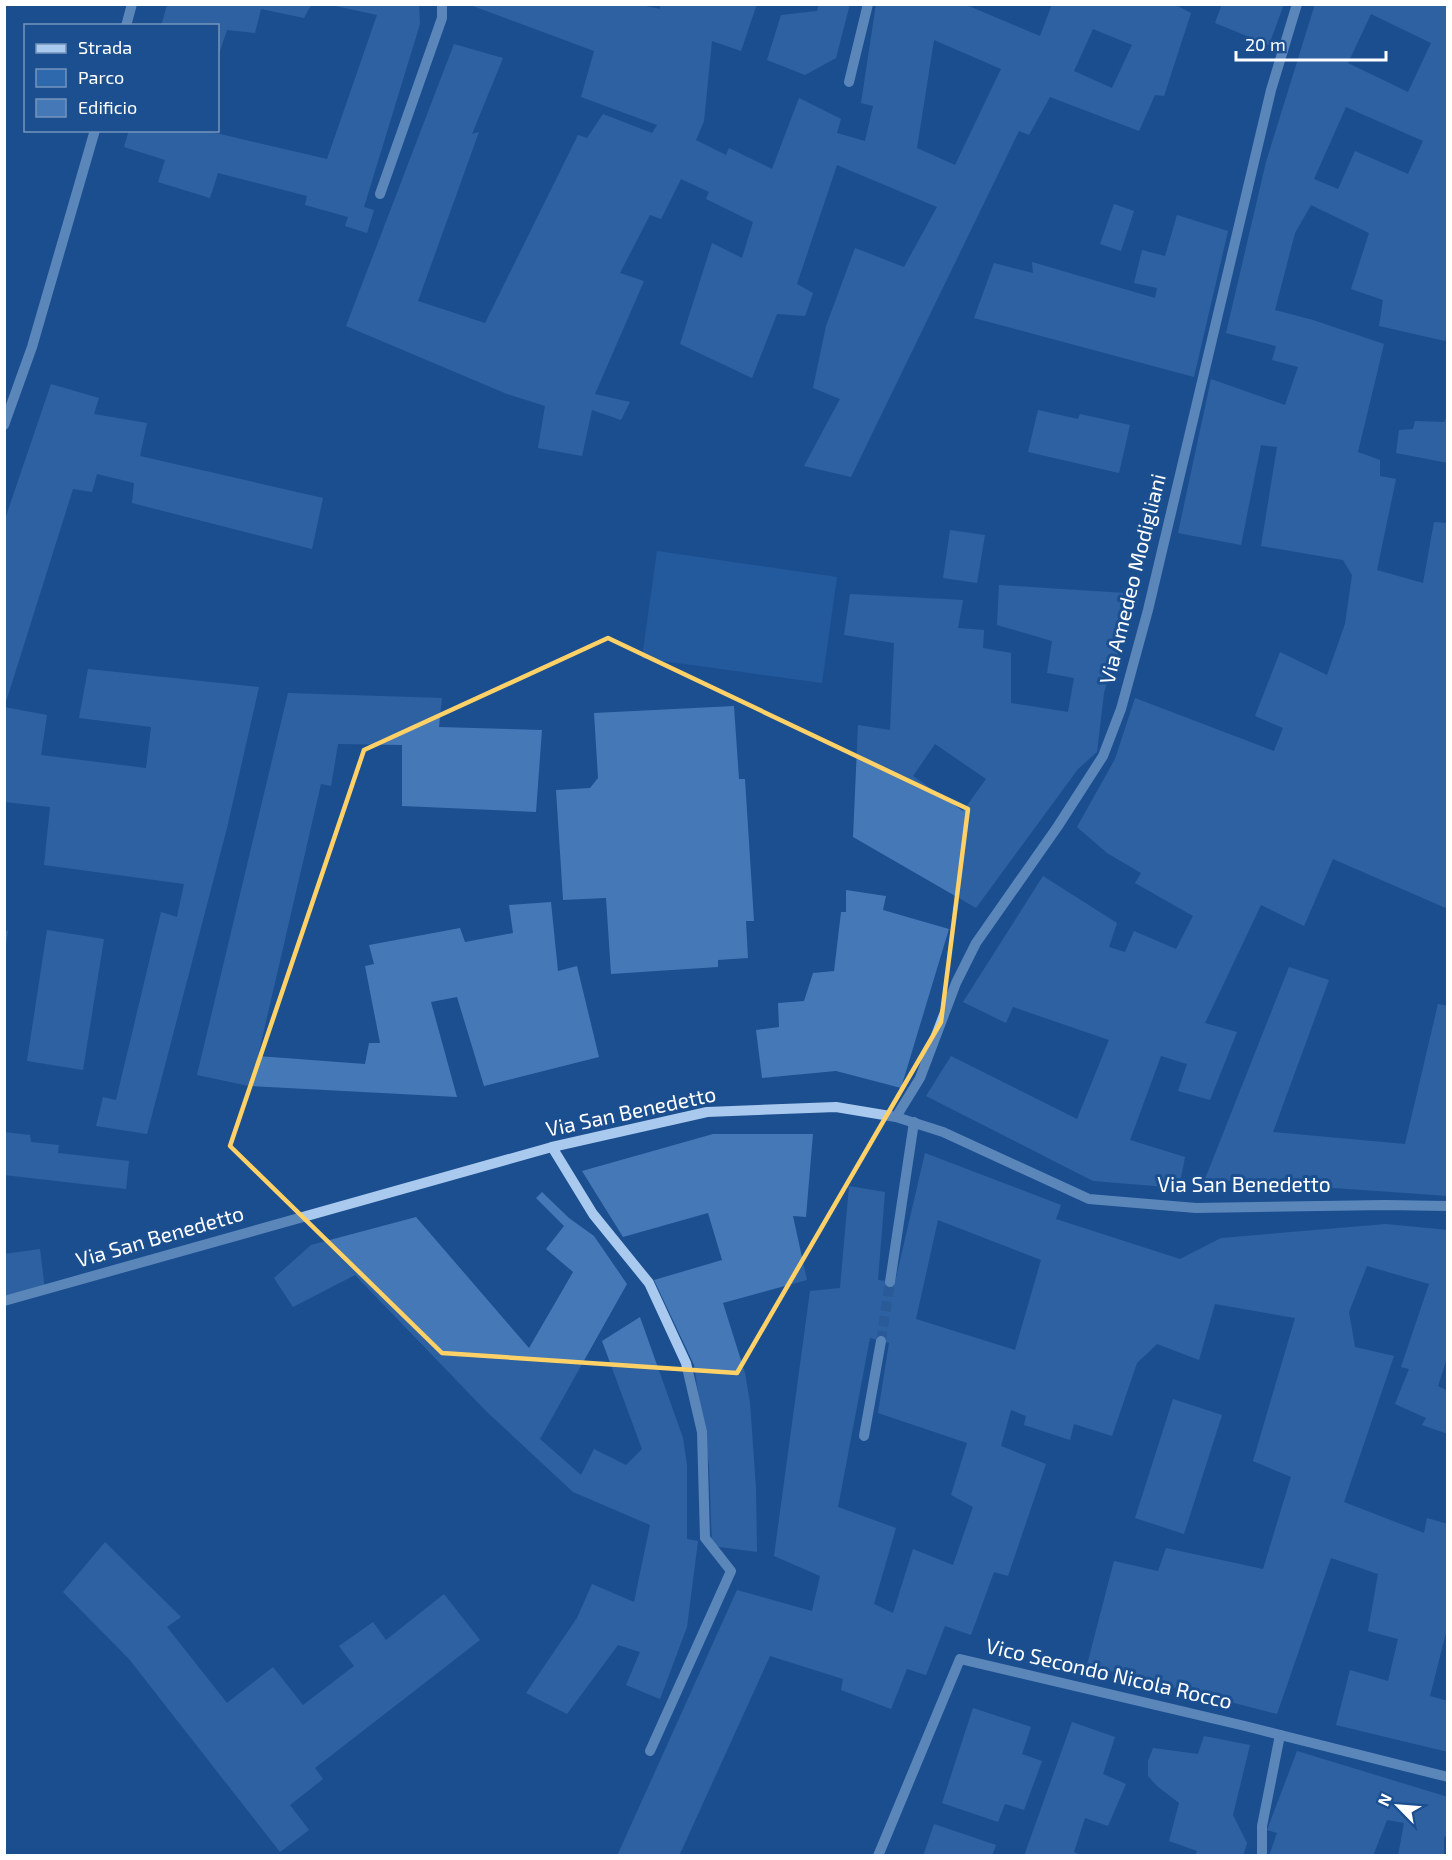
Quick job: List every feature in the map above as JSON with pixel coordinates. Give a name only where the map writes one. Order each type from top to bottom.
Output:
[{"type":"street","points":[[127,24],[132,4]]},
{"type":"street","points":[[380,194],[442,18],[442,4]]},
{"type":"street","points":[[849,82],[868,4]]},
{"type":"street","name":"Via Amedeo Modigliani","points":[[896,1117],[920,1078],[956,983],[975,943],[1058,826],[1097,766],[1117,718],[1148,610],[1271,90],[1297,4]]},
{"type":"street","points":[[4,425],[32,347],[94,132]]},
{"type":"street","name":"Via San Benedetto","points":[[4,1301],[552,1147],[707,1112],[836,1107],[896,1117],[943,1132],[1089,1199],[1196,1208],[1448,1206]]},
{"type":"street","points":[[890,1282],[914,1122]]},
{"type":"street","points":[[552,1147],[593,1214],[649,1283],[686,1363],[702,1432],[705,1538],[731,1571],[650,1751]]},
{"type":"street","points":[[864,1436],[881,1341]]},
{"type":"street","name":"Vico Secondo Nicola Rocco","points":[[878,1856],[960,1659],[1448,1777]]},
{"type":"street","points":[[1262,1856],[1262,1826],[1280,1736]]},
{"type":"highlighted area","points":[[608,638],[968,809],[941,1022],[737,1373],[442,1353],[230,1146],[364,750]]},
{"type":"green space","points":[[657,551],[837,577],[822,683],[642,658]]},
{"type":"building","points":[[327,4],[419,4],[420,24],[364,207],[374,210],[367,233],[345,226],[348,217],[305,205],[307,196],[218,173],[210,198],[158,182],[165,160],[124,147],[128,132],[212,132],[327,159],[377,15]]},
{"type":"building","points":[[660,4],[757,4],[741,51],[712,41],[704,121],[696,140],[726,155],[729,148],[772,169],[799,98],[841,119],[837,133],[865,141],[873,106],[861,103],[876,4],[964,4],[1040,36],[1052,4],[1174,4],[1191,13],[1164,96],[1155,95],[1139,131],[1050,97],[1029,135],[1019,131],[851,477],[804,466],[840,399],[813,388],[826,326],[855,248],[904,267],[937,207],[837,165],[797,284],[813,293],[805,316],[777,314],[752,378],[680,344],[712,243],[742,258],[753,222],[706,199],[709,192],[681,179],[661,219],[650,215],[620,273],[644,281],[595,394],[630,402],[621,420],[592,410],[582,456],[538,448],[545,406],[507,394],[346,326],[454,44],[503,58],[472,134],[479,132],[418,301],[485,323],[578,135],[587,138],[603,114],[652,133],[657,125],[581,97],[594,51],[470,5],[641,5],[660,9]],"holes":[[[1093,29],[1132,45],[1112,88],[1074,71]],[[934,40],[1001,69],[955,165],[917,148]]]},
{"type":"building","points":[[819,4],[850,4],[836,58],[805,75],[767,60],[781,15],[817,11]]},
{"type":"building","points":[[1222,4],[1284,4],[1269,45],[1215,23]]},
{"type":"building","points":[[1315,4],[1448,4],[1448,334],[1445,341],[1379,326],[1383,300],[1351,289],[1369,233],[1311,205],[1295,233],[1275,310],[1384,344],[1358,452],[1380,460],[1380,476],[1396,479],[1377,570],[1423,583],[1434,522],[1448,523],[1448,909],[1333,859],[1304,926],[1261,905],[1205,1023],[1237,1032],[1210,1100],[1178,1091],[1187,1064],[1161,1056],[1130,1140],[1185,1157],[1179,1188],[1093,1181],[926,1096],[951,1056],[1077,1119],[1109,1040],[1013,1007],[1006,1023],[963,1002],[1043,876],[1117,923],[1109,947],[1125,952],[1134,931],[1176,949],[1193,916],[1135,883],[1141,873],[1107,853],[1077,827],[1115,759],[1135,698],[1274,751],[1283,728],[1255,716],[1280,652],[1327,675],[1345,624],[1352,575],[1343,560],[1261,546],[1277,447],[1261,445],[1241,545],[1178,533],[1211,379],[1285,405],[1298,367],[1272,360],[1276,346],[1226,333],[1266,162]],"holes":[[[1371,14],[1431,43],[1408,92],[1348,63]],[[1346,107],[1423,141],[1408,174],[1355,151],[1338,189],[1314,179]]]},
{"type":"building","points":[[167,5],[311,5],[304,18],[261,9],[255,33],[227,30],[219,54],[219,24],[162,24]]},
{"type":"building","points":[[1114,204],[1134,211],[1121,251],[1100,244]]},
{"type":"building","points":[[1177,215],[1228,231],[1194,377],[974,318],[994,263],[1033,273],[1032,262],[1155,298],[1157,288],[1134,283],[1142,250],[1165,256]]},
{"type":"building","points":[[51,384],[99,398],[94,414],[147,423],[140,456],[323,498],[312,549],[132,503],[134,483],[97,474],[92,492],[73,489],[5,705],[4,522]]},
{"type":"building","points":[[1038,410],[1078,419],[1080,414],[1130,425],[1119,473],[1028,452]]},
{"type":"building","points":[[1448,414],[1448,463],[1396,453],[1399,430],[1413,429],[1415,421],[1444,422]]},
{"type":"building","points":[[950,530],[985,535],[977,583],[943,578]]},
{"type":"building","points":[[999,585],[1140,594],[1112,665],[1104,693],[1097,752],[1078,769],[976,908],[853,837],[858,725],[890,730],[894,643],[844,635],[850,594],[963,600],[958,628],[984,630],[983,648],[1011,653],[1011,703],[1068,712],[1074,678],[1047,673],[1052,641],[997,625]],"holes":[[[935,744],[986,779],[963,811],[913,776]]]},
{"type":"building","points":[[88,669],[259,687],[227,828],[147,1134],[96,1126],[103,1097],[116,1100],[161,912],[177,917],[184,884],[44,865],[50,807],[4,802],[4,707],[47,715],[41,755],[146,768],[151,727],[79,718]]},
{"type":"building","points":[[288,693],[442,698],[439,727],[542,730],[536,812],[402,806],[402,745],[338,744],[331,786],[321,784],[258,1056],[365,1064],[369,1043],[380,1043],[365,966],[374,964],[369,945],[460,928],[465,942],[513,933],[509,905],[551,902],[558,971],[577,966],[599,1057],[484,1086],[457,997],[431,1002],[457,1097],[249,1086],[197,1075]]},
{"type":"building","points":[[734,706],[739,779],[745,779],[754,921],[746,921],[748,958],[718,960],[718,967],[611,974],[606,898],[563,900],[556,790],[590,788],[598,778],[594,713]]},
{"type":"building","points":[[846,890],[886,896],[883,910],[949,929],[901,1088],[836,1071],[762,1078],[756,1030],[779,1027],[778,1003],[804,1001],[813,973],[834,971],[841,912],[846,912]]},
{"type":"building","points":[[4,930],[8,931],[6,945],[4,945]]},
{"type":"building","points":[[47,930],[104,939],[83,1070],[27,1061]]},
{"type":"building","points":[[1289,967],[1329,980],[1273,1132],[1405,1144],[1438,1004],[1448,1006],[1448,1196],[1205,1179]]},
{"type":"building","points":[[4,1132],[30,1135],[31,1142],[59,1145],[58,1153],[129,1161],[126,1189],[4,1175]]},
{"type":"building","points":[[713,1134],[813,1134],[806,1217],[793,1216],[807,1280],[723,1303],[745,1373],[750,1403],[756,1488],[757,1552],[712,1546],[709,1466],[694,1365],[654,1280],[722,1260],[708,1213],[623,1237],[582,1171]]},
{"type":"building","points":[[925,1153],[1061,1205],[1056,1219],[1180,1259],[1221,1238],[1386,1224],[1448,1230],[1448,1355],[1438,1386],[1448,1391],[1448,1434],[1422,1425],[1426,1418],[1395,1404],[1409,1369],[1401,1367],[1429,1284],[1367,1266],[1349,1312],[1355,1347],[1394,1356],[1344,1502],[1424,1533],[1427,1518],[1448,1524],[1448,1625],[1430,1696],[1448,1701],[1448,1752],[1336,1725],[1350,1670],[1388,1681],[1398,1639],[1368,1631],[1378,1574],[1331,1558],[1277,1714],[1087,1665],[1114,1561],[1158,1571],[1166,1548],[1263,1569],[1291,1477],[1253,1461],[1295,1318],[1215,1304],[1199,1360],[1157,1344],[1137,1363],[1112,1436],[1074,1424],[1070,1440],[1024,1425],[1026,1416],[1011,1410],[1001,1446],[1046,1464],[1008,1576],[994,1572],[971,1635],[945,1626],[926,1675],[907,1669],[891,1709],[841,1690],[843,1679],[770,1656],[679,1856],[617,1856],[737,1590],[812,1611],[820,1576],[774,1556],[810,1291],[840,1288],[849,1186],[885,1192],[878,1280],[895,1282]],"holes":[[[938,1220],[1041,1260],[1015,1350],[916,1319]],[[870,1338],[889,1343],[878,1413],[967,1443],[951,1495],[973,1507],[953,1565],[913,1549],[893,1613],[874,1604],[896,1528],[838,1507]]]},
{"type":"building","points":[[542,1192],[569,1218],[594,1236],[627,1284],[540,1439],[581,1475],[594,1449],[626,1465],[642,1449],[602,1341],[640,1317],[683,1438],[687,1465],[687,1539],[698,1541],[687,1627],[660,1699],[626,1685],[640,1652],[618,1645],[567,1714],[526,1693],[577,1618],[592,1584],[634,1602],[650,1525],[573,1492],[486,1411],[355,1275],[293,1307],[274,1278],[311,1245],[416,1217],[529,1348],[573,1272],[546,1249],[564,1226],[536,1198]]},
{"type":"building","points":[[40,1249],[45,1290],[4,1298],[4,1254]]},
{"type":"building","points":[[1173,1399],[1222,1415],[1184,1534],[1135,1518]]},
{"type":"building","points":[[105,1542],[181,1617],[167,1627],[227,1703],[273,1667],[303,1705],[354,1666],[339,1646],[373,1622],[386,1640],[444,1594],[480,1640],[315,1768],[323,1779],[290,1805],[309,1830],[280,1852],[129,1659],[63,1592]]},
{"type":"building","points":[[973,1708],[1031,1727],[1022,1754],[1042,1761],[1024,1810],[1005,1804],[998,1822],[942,1803]]},
{"type":"building","points":[[1072,1722],[1115,1737],[1103,1774],[1126,1784],[1108,1826],[1085,1818],[1074,1852],[1083,1856],[1024,1856]]},
{"type":"building","points":[[1204,1736],[1250,1745],[1233,1815],[1247,1843],[1243,1856],[1195,1856],[1197,1851],[1169,1841],[1179,1803],[1148,1776],[1148,1761],[1153,1748],[1198,1754]]},
{"type":"building","points":[[1297,1751],[1448,1797],[1448,1833],[1444,1838],[1444,1856],[1398,1856],[1404,1823],[1387,1820],[1373,1856],[1269,1856],[1277,1833],[1267,1830]]},
{"type":"building","points":[[934,1824],[996,1845],[992,1856],[923,1856]]},
{"type":"tunnel","points":[[881,1341],[890,1282]]}]
